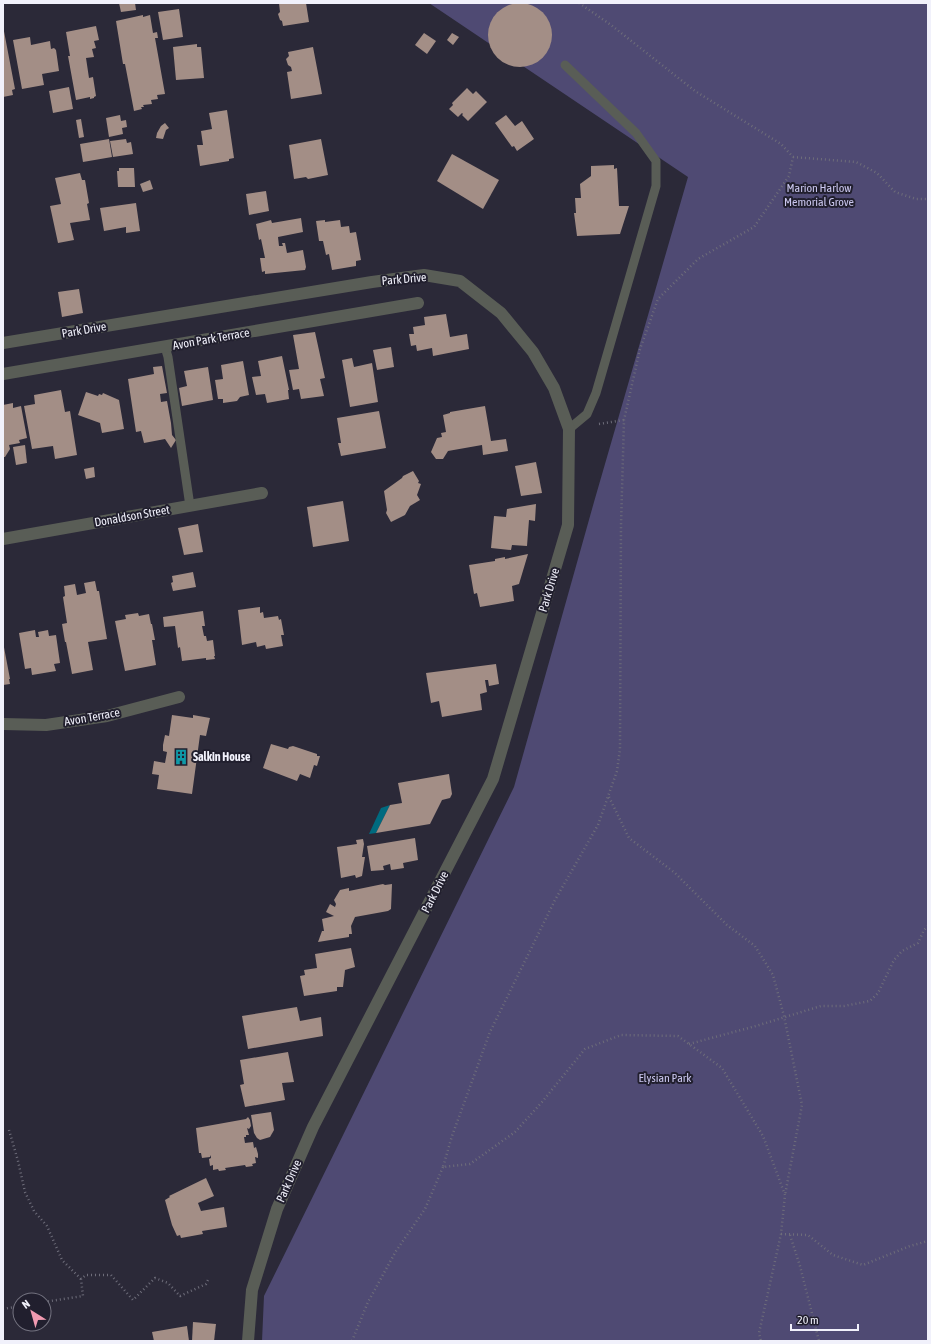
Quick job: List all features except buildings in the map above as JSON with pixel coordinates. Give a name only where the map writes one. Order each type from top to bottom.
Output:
[{"type":"street","name":"Park Drive","points":[[3,344],[372,282],[424,275],[460,281],[500,314],[533,352],[554,388],[569,429],[568,525],[493,779],[313,1127],[277,1209],[252,1290],[248,1341]]},
{"type":"street","name":"Avon Park Terrace","points":[[3,374],[418,303]]},
{"type":"street","name":"Donaldson Street","points":[[3,540],[262,493]]},
{"type":"street","name":"Avon Terrace","points":[[3,724],[46,724],[107,716],[179,696]]},
{"type":"lane","points":[[565,65],[636,133],[656,161],[656,186],[596,393],[587,414],[569,429]]},
{"type":"lane","points":[[165,347],[168,356],[190,506]]},
{"type":"path","points":[[579,3],[611,25],[695,91],[780,144],[793,157],[856,162],[877,173],[895,192],[916,199],[928,199]]},
{"type":"path","points":[[352,1341],[368,1302],[396,1251],[425,1210],[443,1167],[452,1136],[490,1032],[555,900],[598,825],[617,771],[620,749],[621,525],[624,420],[640,349],[658,299],[698,259],[754,227],[789,176],[793,157]]},
{"type":"path","points":[[609,796],[629,838],[674,873],[727,925],[755,946],[773,976],[784,1016],[802,1105],[785,1195],[781,1234],[759,1333],[761,1341]]},
{"type":"path","points":[[689,1044],[756,1026],[784,1016],[821,1006],[844,1006],[870,1001],[878,993],[894,960],[902,950],[918,943],[924,930],[928,926]]},
{"type":"path","points":[[443,1167],[470,1164],[515,1132],[542,1102],[585,1049],[621,1035],[678,1036],[722,1068],[763,1136],[785,1195]]},
{"type":"path","points":[[9,1130],[25,1192],[34,1211],[47,1226],[62,1260],[81,1279],[83,1296],[52,1301]]},
{"type":"path","points":[[781,1234],[808,1235],[833,1255],[863,1265],[910,1246],[928,1241]]},
{"type":"path","points":[[790,1235],[800,1266],[818,1341]]},
{"type":"path","points":[[81,1279],[86,1275],[111,1275],[133,1300],[155,1278],[168,1283],[180,1296],[206,1284],[209,1278]]},
{"type":"green space","name":"Elysian Park","points":[[429,3],[928,3],[928,1341],[262,1341],[264,1296],[514,787],[594,502],[688,177]]},
{"type":"water","points":[[390,805],[376,833],[369,834],[381,808]]},
{"type":"place","name":"Salkin House","points":[[181,757]]},
{"type":"park label","name":"Marion Harlow Memorial Grove","points":[[819,195]]}]
